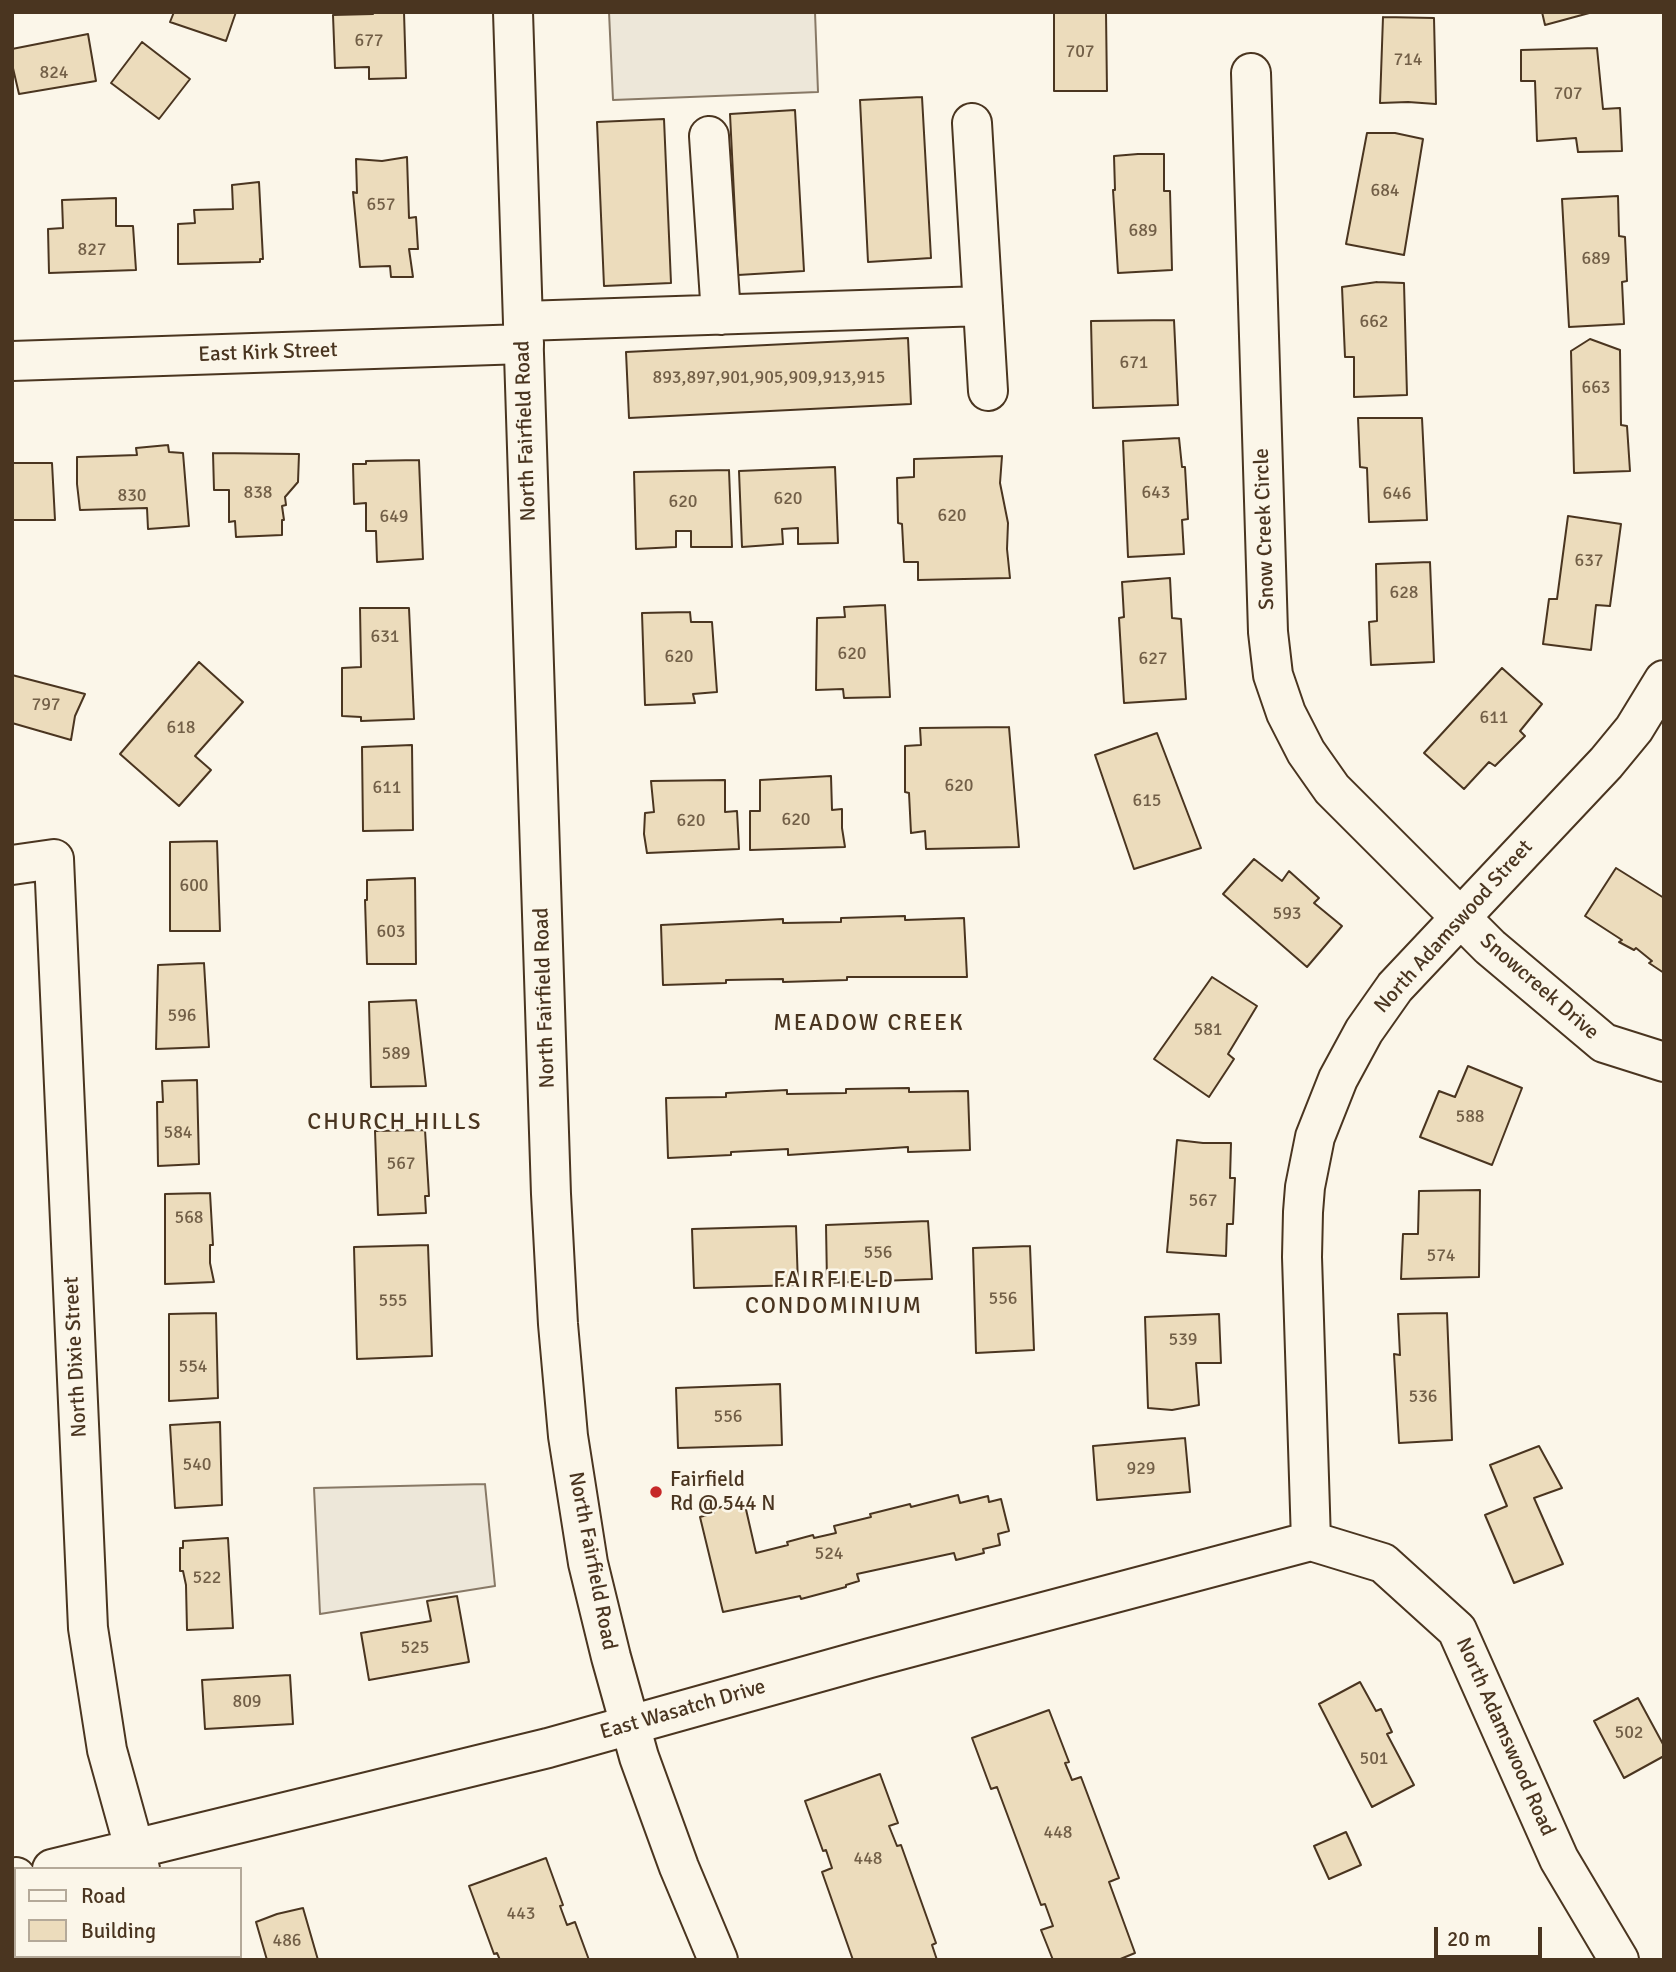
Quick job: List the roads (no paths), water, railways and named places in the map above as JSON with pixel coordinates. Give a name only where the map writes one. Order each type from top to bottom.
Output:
[{"type":"street","name":"North Fairfield Road","points":[[513,12],[551,1194],[562,1370],[574,1477],[588,1563],[630,1724],[670,1842],[718,1960]]},
{"type":"street","name":"Snow Creek Circle","points":[[1251,73],[1267,621],[1273,675],[1286,713],[1315,769],[1360,820],[1460,916]]},
{"type":"street","points":[[972,123],[988,391]]},
{"type":"street","points":[[709,136],[720,315]]},
{"type":"street","name":"East Kirk Street","points":[[12,361],[523,333],[720,315],[983,306]]},
{"type":"street","name":"North Adamswood Street","points":[[1311,1541],[1302,1257],[1305,1187],[1315,1137],[1347,1059],[1395,987],[1613,754],[1634,730],[1664,680]]},
{"type":"street","name":"North Dixie Street","points":[[12,865],[54,859],[88,1628],[107,1750],[137,1859]]},
{"type":"street","name":"Snowcreek Drive","points":[[1460,916],[1490,947],[1604,1043],[1664,1062]]},
{"type":"street","name":"East Wasatch Drive","points":[[69,1867],[137,1859],[370,1790],[548,1748],[1311,1541]]},
{"type":"street","name":"North Adamswood Road","points":[[1311,1541],[1383,1563],[1457,1630],[1559,1859],[1619,1960]]},
{"type":"place","name":"Fairfield Rd @ 544 N","points":[[656,1492]]},
{"type":"district","name":"MEADOW CREEK","points":[[869,1024]]},
{"type":"district","name":"CHURCH HILLS","points":[[395,1123]]},
{"type":"district","name":"FAIRFIELD CONDOMINIUM","points":[[834,1294]]}]
